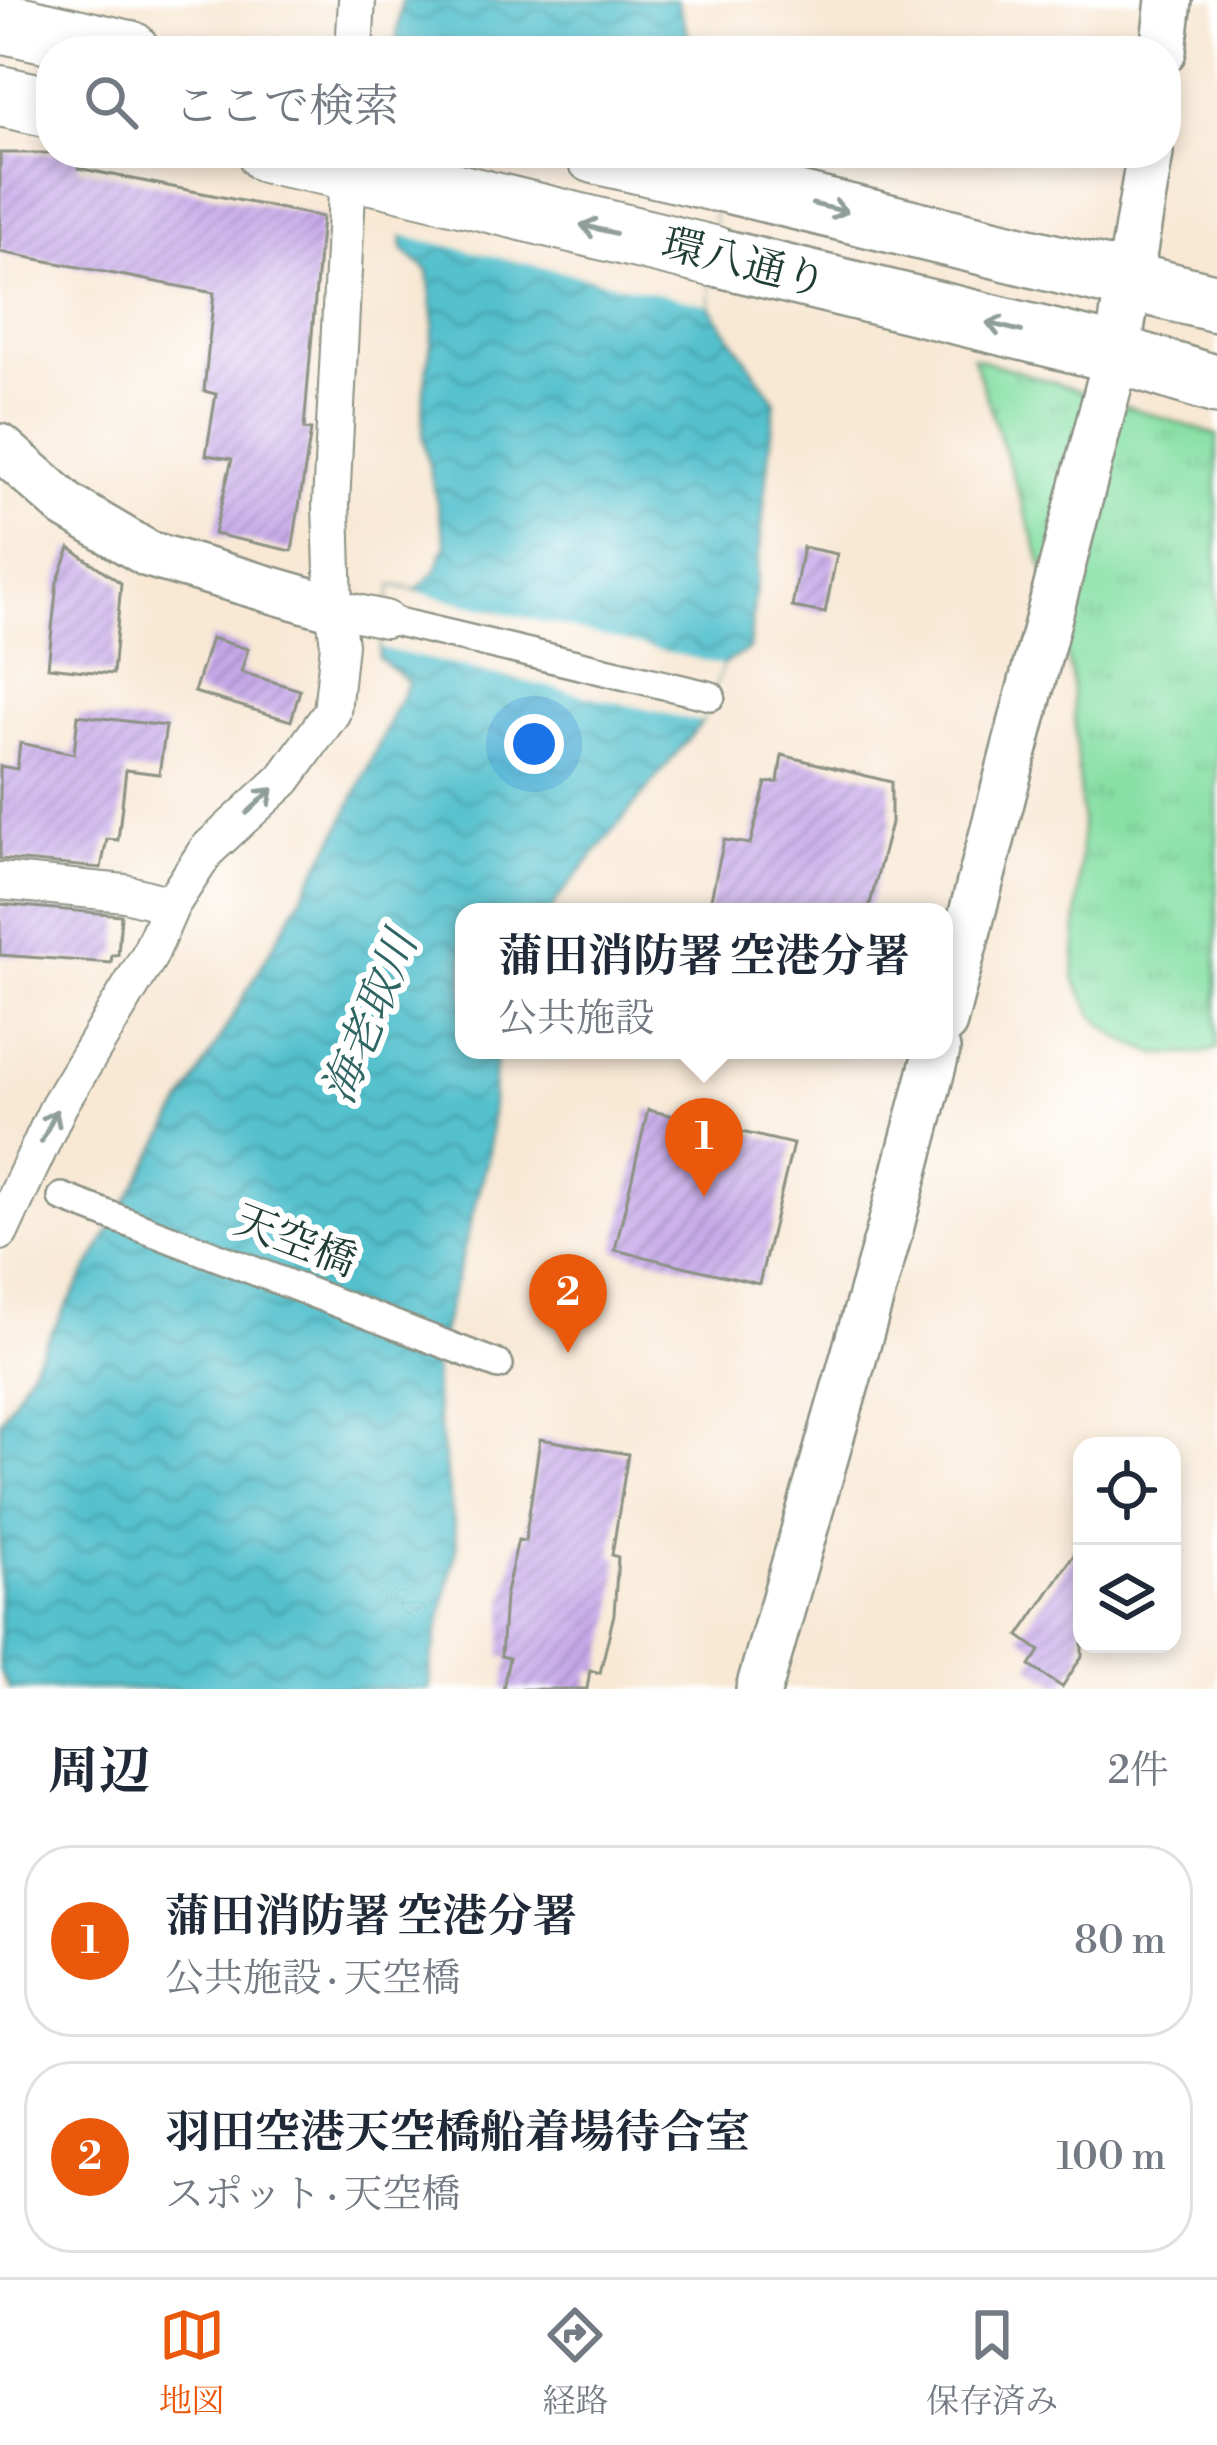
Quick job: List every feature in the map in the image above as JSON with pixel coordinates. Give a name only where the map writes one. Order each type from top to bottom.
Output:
[{"type":"highway","points":[[0,22],[62,36]]},
{"type":"highway","points":[[0,96],[36,104]]},
{"type":"highway","name":"環八通り","points":[[370,168],[712,256]]},
{"type":"highway","name":"環八通り","points":[[660,168],[716,181]]},
{"type":"main road","name":"環八通り","points":[[716,181],[1217,303]]},
{"type":"main road","name":"環八通り","points":[[712,256],[1118,354],[1217,386]]},
{"type":"street","points":[[355,36],[357,0]]},
{"type":"street","points":[[1164,36],[1168,0]]},
{"type":"street","points":[[0,1232],[59,1105],[149,956],[171,905],[207,850],[284,779],[332,712],[339,644],[331,504],[362,168]]},
{"type":"street","points":[[953,987],[1118,354],[1148,168]]},
{"type":"street","points":[[0,447],[67,506],[148,554],[334,608],[711,696]]},
{"type":"street","points":[[0,881],[125,892],[171,905]]},
{"type":"street","points":[[759,1689],[935,1059]]},
{"type":"street","name":"天空橋","points":[[62,1197],[499,1365]]},
{"type":"green space","points":[[973,357],[1217,435],[1217,1049],[1156,1054],[1119,1038],[1093,1015],[1074,978],[1082,822],[1071,674],[1041,560]]},
{"type":"water","points":[[402,0],[677,0],[688,36],[397,36]]},
{"type":"water","name":"海老取川","points":[[400,168],[716,168],[709,305],[775,401],[749,649],[722,665],[702,722],[555,903],[455,903],[455,1059],[495,1059],[489,1154],[434,1363],[435,1400],[457,1545],[430,1668],[430,1689],[9,1689],[0,1671],[0,1422],[336,836],[408,682],[378,657],[392,586],[416,590],[435,572],[446,545],[423,438],[434,324],[428,271],[403,250]]},
{"type":"pier","points":[[394,168],[716,168],[709,305],[396,234]]},
{"type":"pier","points":[[392,586],[722,665],[702,722],[380,648]]},
{"type":"building","points":[[0,153],[36,153],[36,168],[78,168],[322,217],[304,429],[311,430],[292,551],[214,534],[232,459],[206,455],[216,394],[204,391],[214,293],[0,252]]},
{"type":"building","points":[[803,547],[837,554],[825,613],[792,607]]},
{"type":"building","points":[[70,548],[121,583],[113,674],[48,667],[57,582]]},
{"type":"building","points":[[211,638],[248,649],[241,672],[300,690],[291,721],[194,692]]},
{"type":"building","points":[[78,715],[166,726],[159,774],[126,770],[118,840],[107,839],[101,868],[0,859],[0,766],[17,769],[20,743],[74,754]]},
{"type":"building","points":[[782,755],[891,782],[891,823],[870,903],[710,903],[724,840],[750,844],[766,783],[778,782]]},
{"type":"building","points":[[0,904],[121,915],[118,955],[112,955],[111,963],[0,955]]},
{"type":"building","points":[[648,1110],[793,1144],[759,1284],[615,1250]]},
{"type":"building","points":[[540,1439],[628,1454],[612,1555],[618,1557],[614,1614],[600,1673],[590,1670],[587,1689],[503,1689],[509,1658],[501,1656],[505,1597],[518,1540],[525,1541]]},
{"type":"building","points":[[1073,1556],[1073,1653],[1082,1656],[1062,1687],[1030,1666],[1040,1651],[1019,1636]]},
{"type":"place","name":"蒲田消防署 空港分署","points":[[704,1197]]},
{"type":"place","name":"羽田空港天空橋船着場待合室","points":[[568,1353]]}]
